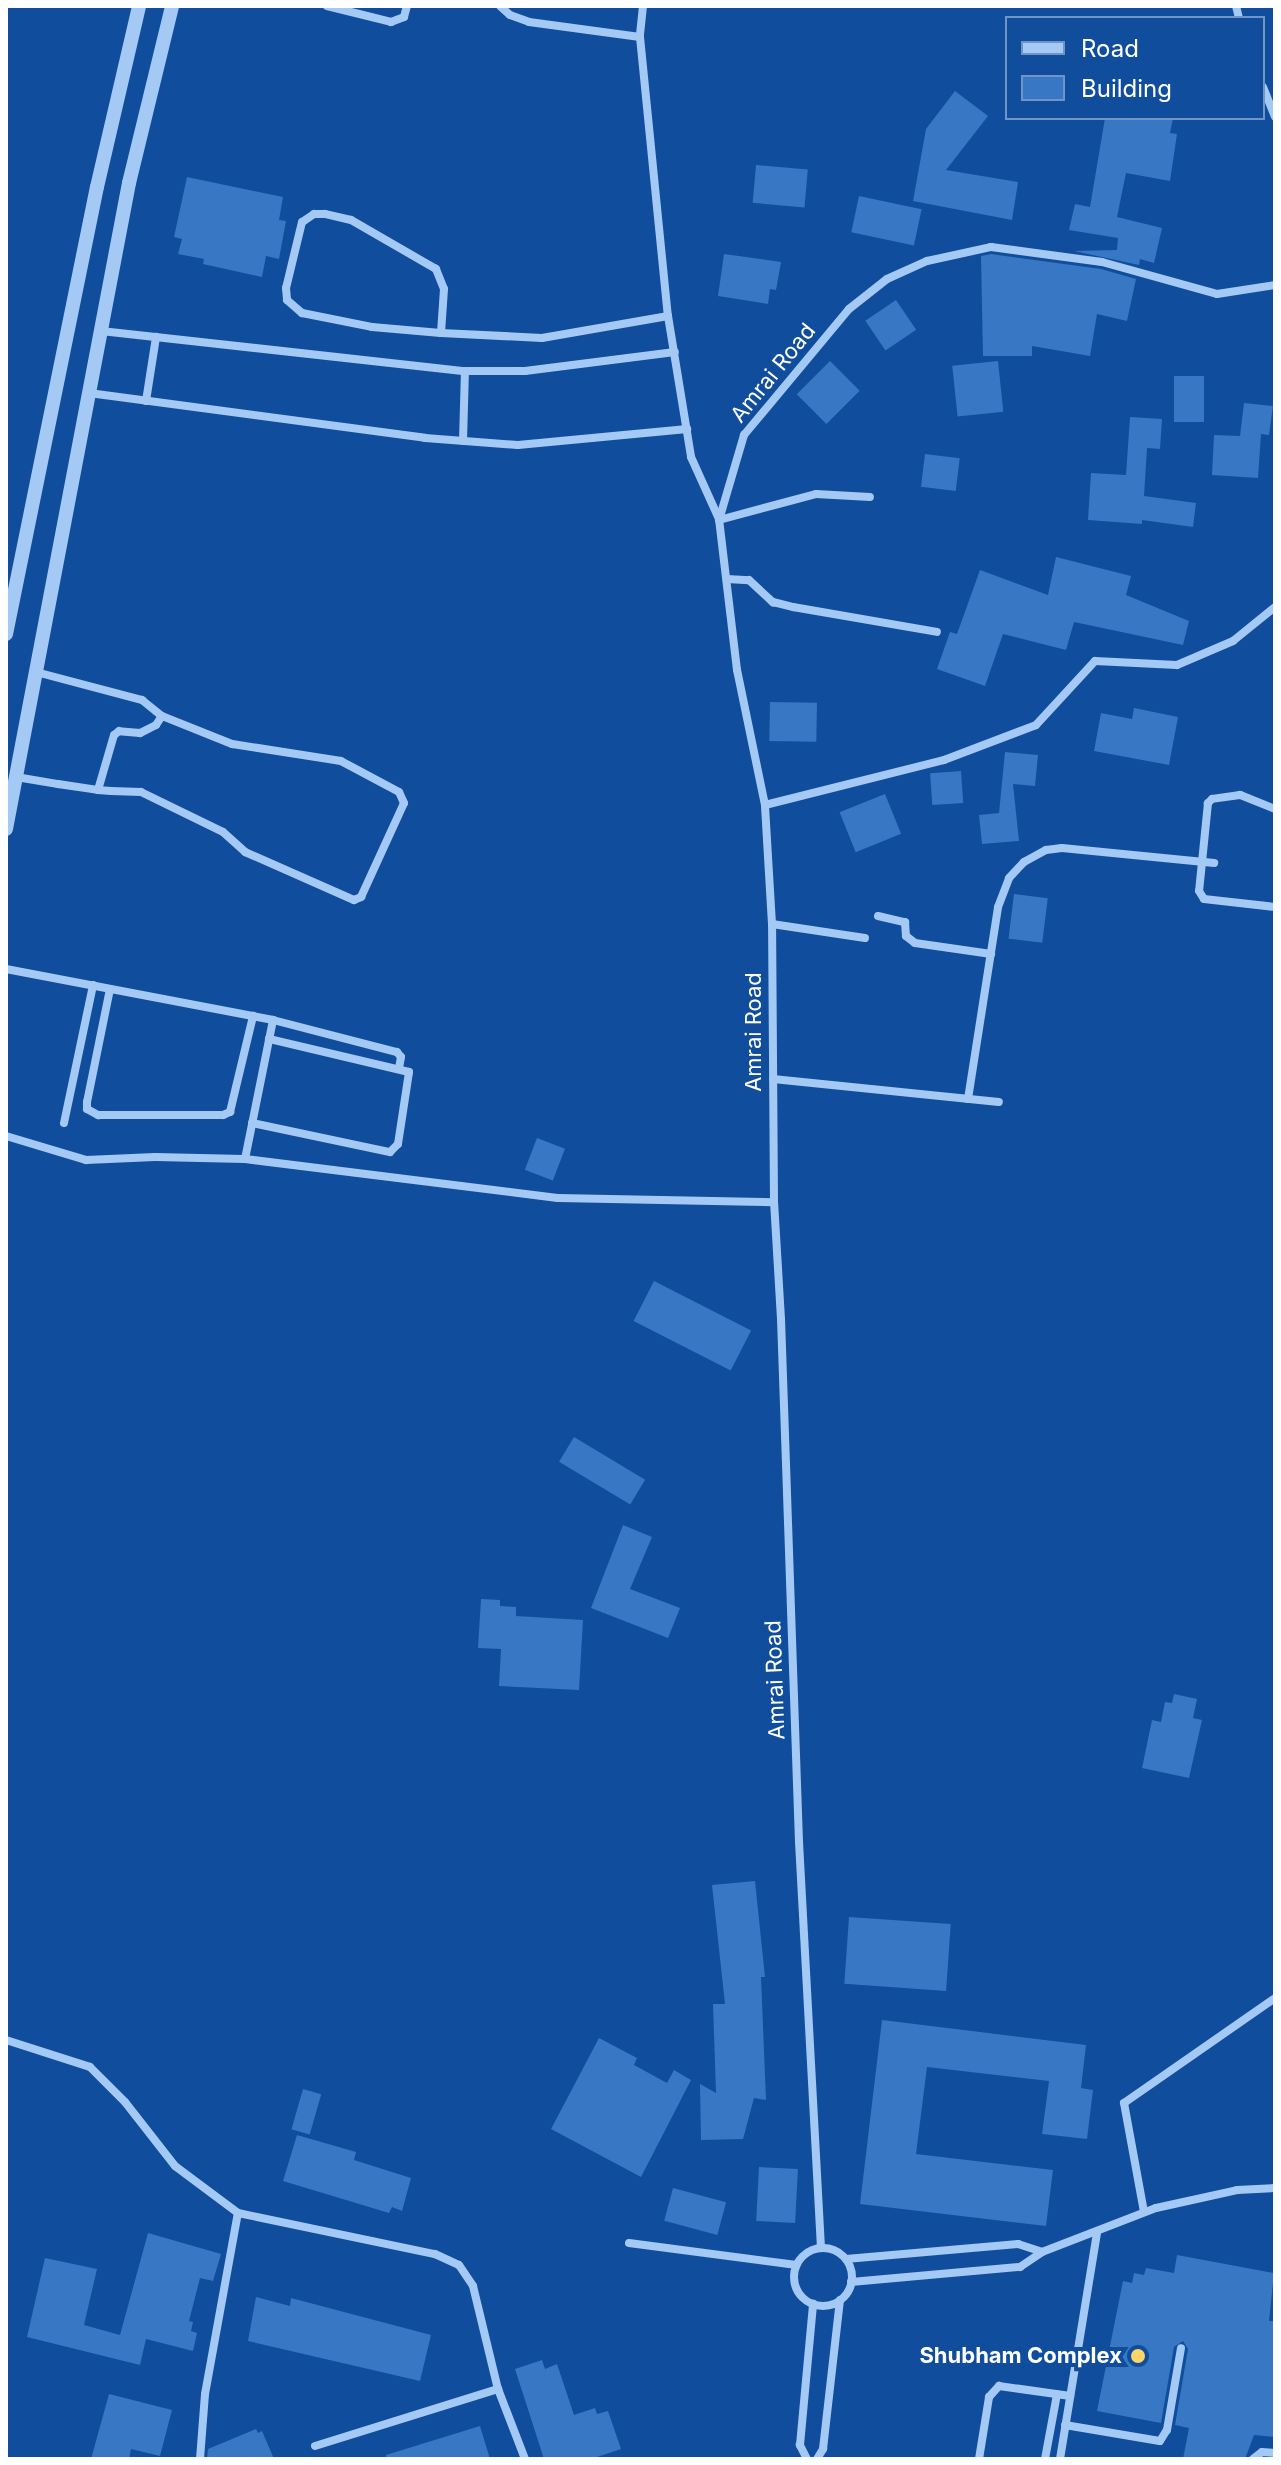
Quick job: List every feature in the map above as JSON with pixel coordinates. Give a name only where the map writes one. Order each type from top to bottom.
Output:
[{"type":"street","points":[[6,634],[97,187],[139,6]]},
{"type":"street","points":[[6,829],[129,183],[172,6]]},
{"type":"street","points":[[327,6],[391,22],[404,17],[407,6]]},
{"type":"street","points":[[500,6],[510,15],[529,22],[640,37]]},
{"type":"street","points":[[643,6],[640,37],[668,316],[691,457],[719,520],[816,494],[870,497]]},
{"type":"street","points":[[1265,92],[1275,117]]},
{"type":"street","points":[[441,333],[444,289],[436,269],[351,220],[314,214],[302,222],[286,288],[287,300],[293,309],[372,327],[441,333],[542,338],[668,316]]},
{"type":"street","name":"Amrai Road","points":[[821,2248],[799,1842],[781,1319],[774,1202],[772,924],[765,805],[737,670],[719,520],[744,435],[849,309],[887,279],[927,261],[991,247],[1102,262],[1217,294],[1275,285]]},
{"type":"street","points":[[101,331],[465,371],[525,371],[675,352]]},
{"type":"street","points":[[146,401],[156,337]]},
{"type":"street","points":[[463,441],[465,371]]},
{"type":"street","points":[[89,393],[463,441],[556,444],[687,429]]},
{"type":"street","points":[[727,579],[749,580],[773,602],[783,605],[937,632]]},
{"type":"street","points":[[765,805],[944,760],[1036,725],[1095,661],[1177,665],[1233,641],[1275,607]]},
{"type":"street","points":[[16,777],[98,790],[141,792],[223,832],[245,852],[348,899],[361,897],[404,803],[399,792],[341,761],[245,747],[162,716],[142,700],[36,672]]},
{"type":"street","points":[[98,790],[114,735],[119,731],[140,733],[156,725],[162,716]]},
{"type":"street","points":[[1275,809],[1240,795],[1212,799],[1207,807],[1199,891],[1204,899],[1275,907]]},
{"type":"street","points":[[968,1099],[998,907],[1009,878],[1024,862],[1046,850],[1062,848],[1214,863]]},
{"type":"street","points":[[878,916],[905,922],[906,936],[915,943],[991,954]]},
{"type":"street","points":[[772,924],[865,938]]},
{"type":"street","points":[[6,969],[273,1020],[397,1052],[401,1057],[399,1068]]},
{"type":"street","points":[[64,1123],[93,985]]},
{"type":"street","points":[[110,989],[87,1102],[87,1109],[98,1115],[223,1115],[230,1112],[253,1016]]},
{"type":"street","points":[[245,1159],[273,1020]]},
{"type":"street","points":[[252,1123],[390,1152],[398,1144],[411,1076],[399,1068],[269,1039]]},
{"type":"street","points":[[773,1079],[999,1102]]},
{"type":"street","points":[[6,1136],[86,1160],[155,1157],[245,1159],[558,1198],[774,1202]]},
{"type":"street","points":[[1144,2212],[1124,2103],[1275,1998]]},
{"type":"street","points":[[6,2040],[90,2067],[125,2102],[148,2136],[175,2166],[238,2213],[435,2254],[459,2265],[473,2286],[498,2389],[525,2459]]},
{"type":"street","points":[[851,2282],[1020,2267],[1042,2252],[1144,2212],[1237,2190],[1275,2188]]},
{"type":"street","points":[[200,2459],[205,2394],[238,2213]]},
{"type":"street","points":[[1060,2459],[1097,2233]]},
{"type":"street","points":[[629,2243],[797,2265]]},
{"type":"street","points":[[846,2259],[1018,2244],[1042,2252]]},
{"type":"street","points":[[817,2459],[823,2449],[840,2300],[851,2282],[846,2259],[840,2253],[821,2248],[811,2250],[797,2265],[795,2284],[800,2293],[813,2304],[823,2306],[840,2300]]},
{"type":"street","points":[[807,2459],[800,2445],[813,2304]]},
{"type":"street","points":[[1065,2425],[1160,2441],[1167,2430],[1181,2348]]},
{"type":"street","points":[[979,2459],[993,2391],[1004,2385],[1070,2396]]},
{"type":"street","points":[[315,2446],[498,2389]]},
{"type":"street","points":[[1045,2459],[1057,2394]]},
{"type":"street","points":[[1253,2459],[1262,2452],[1275,2453]]},
{"type":"building","points":[[955,91],[988,116],[946,170],[1018,182],[1012,220],[913,201],[926,129]]},
{"type":"building","points":[[1105,120],[1173,120],[1170,133],[1177,134],[1170,181],[1126,173],[1117,217],[1162,228],[1154,263],[1140,259],[1139,265],[1074,251],[1117,250],[1118,238],[1069,230],[1075,204],[1090,207]]},
{"type":"building","points":[[756,165],[808,170],[804,207],[753,203]]},
{"type":"building","points":[[187,177],[283,197],[279,220],[286,221],[279,259],[266,256],[262,277],[203,264],[204,259],[178,254],[182,239],[174,237]]},
{"type":"building","points":[[859,196],[922,209],[914,245],[851,232]]},
{"type":"building","points":[[724,254],[781,262],[776,290],[770,289],[768,304],[718,296]]},
{"type":"building","points":[[991,254],[1101,269],[1136,279],[1127,321],[1097,314],[1090,356],[1032,346],[1032,356],[983,356],[981,256]]},
{"type":"building","points":[[896,300],[916,330],[885,351],[865,321]]},
{"type":"building","points":[[830,361],[860,391],[826,424],[797,394]]},
{"type":"building","points":[[998,361],[1003,412],[958,417],[952,366]]},
{"type":"building","points":[[1174,376],[1204,376],[1204,422],[1174,422]]},
{"type":"building","points":[[1244,403],[1273,406],[1269,435],[1261,434],[1258,478],[1212,475],[1214,435],[1240,436]]},
{"type":"building","points":[[1130,417],[1162,419],[1160,449],[1147,448],[1144,496],[1196,503],[1193,527],[1142,520],[1142,524],[1088,520],[1091,473],[1126,475]]},
{"type":"building","points":[[925,454],[960,458],[956,491],[921,487]]},
{"type":"building","points":[[1056,557],[1131,576],[1126,595],[1189,621],[1183,645],[1074,622],[1066,650],[1003,634],[985,686],[937,669],[950,632],[957,634],[980,570],[1048,595]]},
{"type":"building","points":[[770,702],[817,703],[816,742],[769,741]]},
{"type":"building","points":[[1134,708],[1178,717],[1169,765],[1094,751],[1101,713],[1132,719]]},
{"type":"building","points":[[1005,752],[1038,755],[1035,786],[1013,784],[1019,841],[982,844],[979,815],[999,813]]},
{"type":"building","points":[[961,771],[963,803],[932,805],[930,773]]},
{"type":"building","points":[[885,794],[901,834],[856,852],[840,812]]},
{"type":"building","points":[[1014,894],[1048,898],[1042,943],[1009,939]]},
{"type":"building","points":[[537,1138],[565,1149],[553,1180],[525,1170]]},
{"type":"building","points":[[654,1281],[751,1330],[731,1371],[634,1321]]},
{"type":"building","points":[[574,1437],[645,1480],[630,1505],[559,1462]]},
{"type":"building","points":[[623,1525],[652,1537],[630,1589],[680,1608],[668,1638],[591,1608]]},
{"type":"building","points":[[481,1599],[500,1600],[500,1606],[516,1607],[516,1616],[583,1620],[579,1690],[499,1686],[501,1649],[478,1648]]},
{"type":"building","points":[[1174,1694],[1197,1699],[1193,1718],[1202,1720],[1189,1778],[1142,1768],[1152,1720],[1161,1722],[1165,1702],[1172,1703]]},
{"type":"building","points":[[755,1881],[765,1977],[761,1977],[766,2100],[754,2098],[743,2139],[701,2140],[700,2084],[716,2093],[713,2004],[725,2004],[712,1885]]},
{"type":"building","points":[[849,1917],[951,1924],[946,1991],[844,1984]]},
{"type":"building","points":[[882,2020],[1086,2045],[1081,2088],[1093,2090],[1087,2139],[1042,2134],[1049,2081],[927,2067],[916,2154],[1053,2170],[1046,2226],[860,2204]]},
{"type":"building","points":[[599,2038],[637,2058],[634,2065],[667,2083],[674,2070],[691,2080],[641,2177],[551,2129]]},
{"type":"building","points":[[303,2089],[321,2094],[310,2135],[291,2129]]},
{"type":"building","points":[[297,2135],[356,2152],[354,2160],[411,2178],[402,2211],[392,2207],[389,2213],[283,2181]]},
{"type":"building","points":[[759,2167],[798,2169],[795,2223],[756,2221]]},
{"type":"building","points":[[673,2188],[726,2202],[717,2235],[664,2221]]},
{"type":"building","points":[[148,2233],[221,2254],[213,2281],[200,2278],[189,2321],[193,2322],[191,2331],[197,2333],[193,2351],[146,2339],[140,2365],[27,2337],[45,2258],[97,2269],[84,2325],[120,2335]]},
{"type":"building","name":"Shubham Complex","points":[[1177,2255],[1274,2273],[1269,2321],[1275,2321],[1275,2437],[1254,2435],[1245,2459],[1183,2459],[1189,2428],[1175,2425],[1188,2349],[1183,2341],[1174,2347],[1161,2423],[1097,2411],[1123,2281],[1132,2283],[1134,2273],[1144,2275],[1146,2268],[1174,2273]]},
{"type":"building","points":[[256,2297],[290,2306],[291,2298],[431,2335],[420,2381],[248,2341]]},
{"type":"building","points":[[542,2360],[545,2369],[557,2364],[574,2415],[595,2408],[597,2414],[608,2411],[621,2449],[591,2459],[544,2459],[515,2369]]},
{"type":"building","points":[[109,2394],[172,2410],[160,2456],[131,2449],[129,2459],[91,2459]]},
{"type":"building","points":[[480,2426],[490,2459],[387,2459],[386,2455]]},
{"type":"building","points":[[256,2429],[258,2433],[262,2431],[274,2459],[207,2459],[208,2449]]},
{"type":"place","name":"Shubham Complex","points":[[1138,2356]]}]
